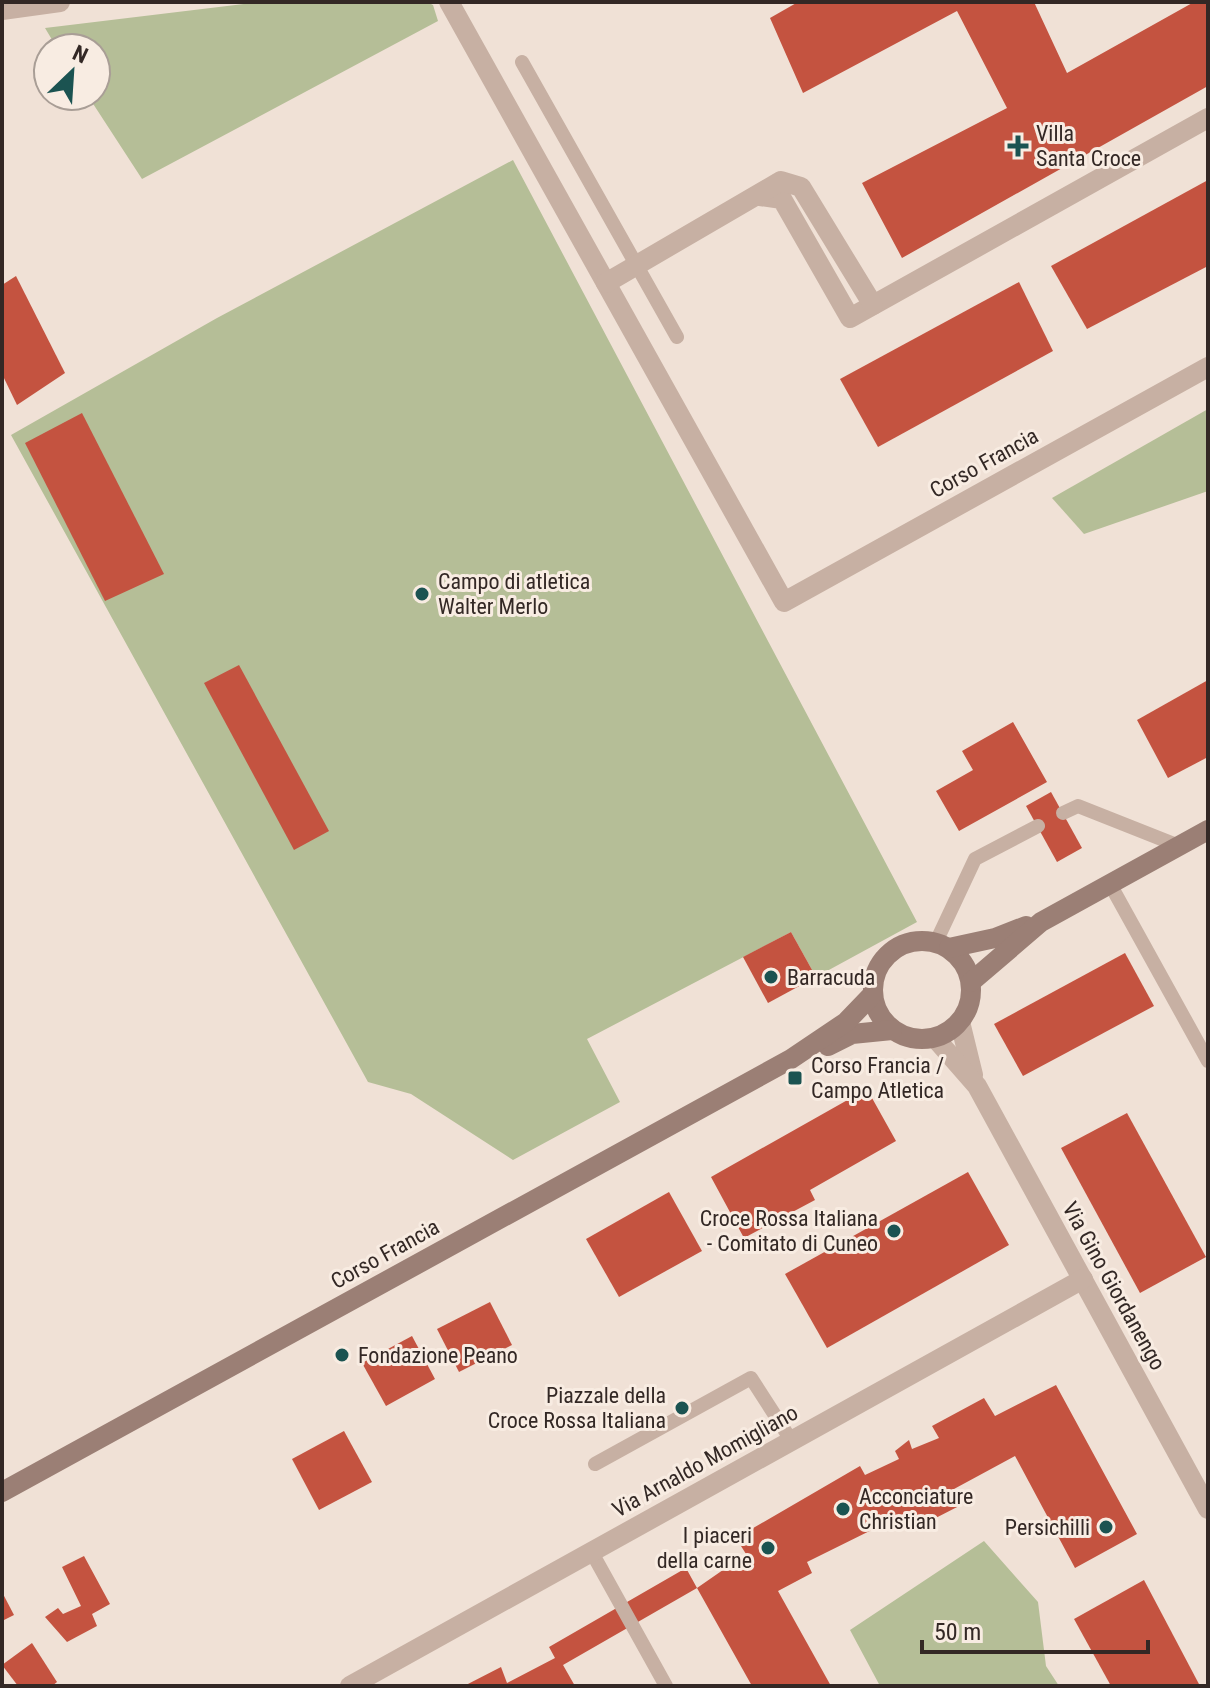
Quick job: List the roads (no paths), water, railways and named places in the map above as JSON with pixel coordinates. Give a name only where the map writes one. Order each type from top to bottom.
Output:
[{"type":"main road","points":[[942,945],[959,957],[971,982],[971,996],[960,1022],[935,1038],[905,1037],[892,1030],[882,1019],[872,995],[876,971],[887,954],[910,942],[942,945],[995,938],[1041,922],[1208,830]]},
{"type":"main road","points":[[971,982],[1041,922]]},
{"type":"main road","name":"Corso Francia","points":[[2,1492],[791,1059],[846,1022],[872,995]]},
{"type":"main road","name":"Corso Francia","points":[[791,1059],[800,1059],[852,1034],[892,1030]]},
{"type":"street","points":[[2,10],[60,2]]},
{"type":"street","points":[[449,2],[606,283],[781,181],[801,187],[873,305]]},
{"type":"street","points":[[760,196],[782,199],[850,318],[1208,118]]},
{"type":"street","name":"Corso Francia","points":[[606,283],[784,602],[1208,367]]},
{"type":"street","name":"Via Gino Giordanengo","points":[[960,1022],[977,1086]]},
{"type":"street","name":"Via Gino Giordanengo","points":[[935,1038],[977,1086],[1208,1509]]},
{"type":"street","name":"Via Arnaldo Momigliano","points":[[350,1686],[1083,1279]]},
{"type":"lane","points":[[522,62],[677,337]]},
{"type":"lane","points":[[1063,813],[1078,806],[1179,846]]},
{"type":"lane","points":[[942,945],[975,859],[1038,826]]},
{"type":"lane","points":[[1110,884],[1201,1033],[1208,1061]]},
{"type":"lane","points":[[595,1464],[751,1378],[791,1440]]},
{"type":"lane","points":[[591,1551],[666,1686]]},
{"type":"place","name":"Villa Santa Croce","points":[[1018,146]]},
{"type":"place","name":"Campo di atletica Walter Merlo","points":[[422,594]]},
{"type":"place","name":"Barracuda","points":[[771,977]]},
{"type":"place","name":"Corso Francia / Campo Atletica","points":[[795,1078]]},
{"type":"place","name":"Croce Rossa Italiana - Comitato di Cuneo","points":[[894,1231]]},
{"type":"place","name":"Fondazione Peano","points":[[342,1355]]},
{"type":"place","name":"Piazzale della Croce Rossa Italiana","points":[[682,1408]]},
{"type":"place","name":"Acconciature Christian","points":[[843,1509]]},
{"type":"place","name":"Persichilli","points":[[1106,1527]]},
{"type":"place","name":"I piaceri della carne","points":[[768,1548]]}]
